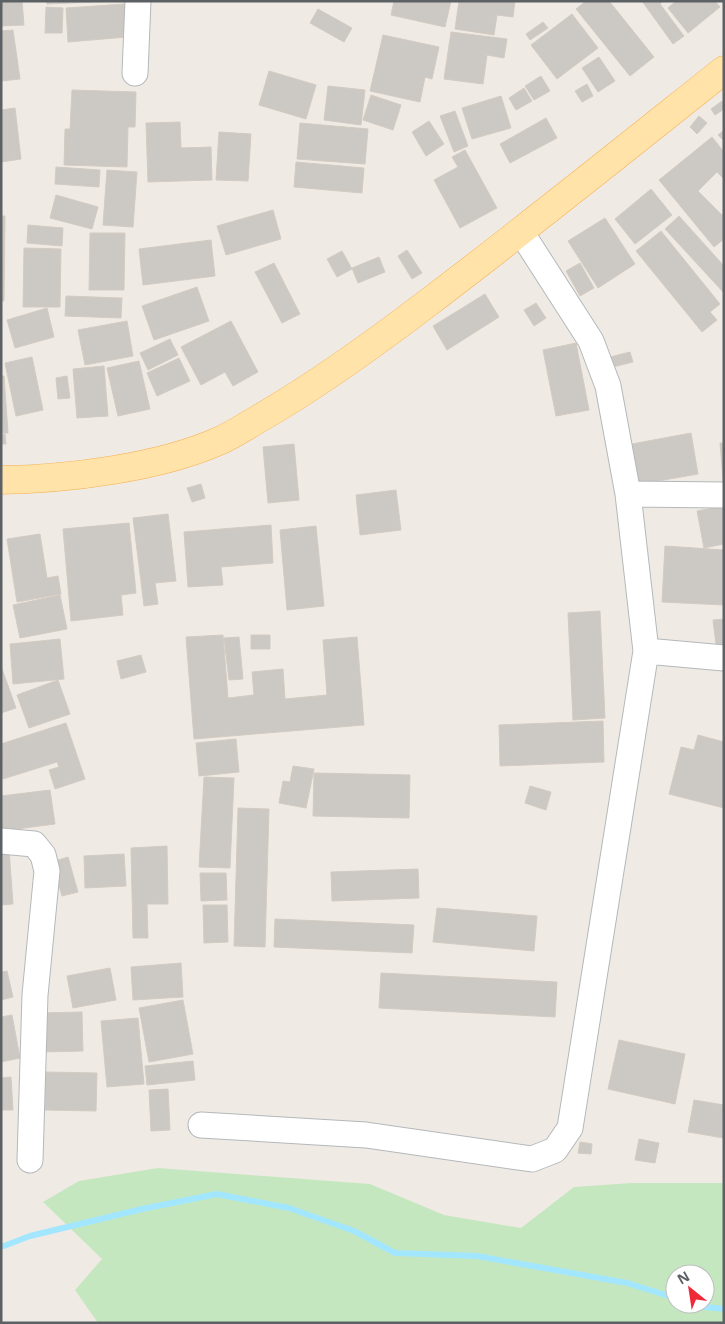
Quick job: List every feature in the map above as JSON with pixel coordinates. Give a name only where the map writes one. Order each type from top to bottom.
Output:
[{"type":"main road","points":[[1,480],[42,479],[128,467],[175,456],[219,441],[296,397],[358,355],[521,232],[724,70]]},
{"type":"street","points":[[135,73],[138,1]]},
{"type":"street","points":[[201,1125],[366,1134],[532,1159],[555,1150],[570,1128],[646,651],[628,494],[608,386],[591,341],[521,232]]},
{"type":"street","points":[[628,494],[724,495]]},
{"type":"street","points":[[646,651],[724,658]]},
{"type":"street","points":[[1,841],[34,844],[43,854],[47,871],[35,995],[30,1160]]},
{"type":"green space","points":[[158,1168],[370,1184],[444,1215],[521,1228],[574,1187],[631,1183],[724,1183],[724,1323],[98,1323],[75,1290],[102,1259],[43,1202],[79,1181]]},
{"type":"building","points":[[1,1],[22,1],[24,25],[1,26]]},
{"type":"building","points":[[46,1],[117,1],[47,4]]},
{"type":"building","points":[[394,1],[451,1],[445,27],[391,15]]},
{"type":"building","points":[[459,1],[515,1],[513,17],[497,15],[494,35],[455,29]]},
{"type":"building","points":[[586,1],[609,1],[654,57],[630,76],[576,9]]},
{"type":"building","points":[[642,1],[663,1],[660,4],[684,36],[673,44]]},
{"type":"building","points":[[676,1],[715,1],[720,7],[688,33],[668,8]]},
{"type":"building","points":[[125,4],[127,37],[68,42],[66,8]]},
{"type":"building","points":[[46,7],[63,8],[62,33],[45,33]]},
{"type":"building","points":[[318,9],[352,28],[344,42],[310,23]]},
{"type":"building","points":[[572,14],[598,48],[557,79],[531,45]]},
{"type":"building","points":[[543,22],[548,28],[530,40],[526,34]]},
{"type":"building","points":[[13,30],[20,79],[1,81],[1,31]]},
{"type":"building","points":[[451,32],[507,39],[504,58],[487,55],[483,84],[444,79]]},
{"type":"building","points":[[383,35],[439,47],[432,79],[425,77],[420,102],[370,91]]},
{"type":"building","points":[[599,57],[615,81],[598,92],[582,68]]},
{"type":"building","points":[[269,71],[316,85],[306,119],[259,105]]},
{"type":"building","points":[[541,76],[550,91],[534,100],[525,86]]},
{"type":"building","points":[[587,84],[593,96],[582,102],[575,91]]},
{"type":"building","points":[[328,86],[365,90],[361,125],[324,120]]},
{"type":"building","points":[[524,88],[532,101],[516,110],[509,98]]},
{"type":"building","points":[[72,90],[136,92],[135,127],[128,127],[127,167],[64,165],[65,129],[70,129]]},
{"type":"building","points":[[371,95],[401,105],[393,130],[363,120]]},
{"type":"building","points":[[501,96],[511,128],[472,139],[462,108]]},
{"type":"building","points":[[722,101],[724,109],[715,115],[711,109]]},
{"type":"building","points":[[15,108],[21,159],[1,162],[1,110]]},
{"type":"building","points":[[455,111],[468,146],[454,152],[440,116]]},
{"type":"building","points":[[699,116],[707,123],[697,134],[690,127]]},
{"type":"building","points":[[546,118],[557,138],[510,163],[500,144]]},
{"type":"building","points":[[429,121],[444,144],[426,156],[412,132]]},
{"type":"building","points":[[180,122],[181,148],[211,147],[212,180],[148,182],[146,123]]},
{"type":"building","points":[[300,123],[368,129],[365,164],[297,159]]},
{"type":"building","points":[[724,130],[724,141],[718,135]]},
{"type":"building","points":[[219,132],[251,134],[248,181],[216,180]]},
{"type":"building","points":[[712,137],[724,152],[724,179],[717,172],[698,191],[722,215],[724,213],[724,239],[714,247],[659,180]]},
{"type":"building","points":[[465,150],[497,208],[460,228],[434,180],[458,167],[452,157]]},
{"type":"building","points":[[296,162],[364,168],[362,193],[294,187]]},
{"type":"building","points":[[56,167],[100,170],[99,187],[55,184]]},
{"type":"building","points":[[107,170],[137,172],[133,227],[103,225]]},
{"type":"building","points":[[651,189],[672,215],[635,244],[615,219]]},
{"type":"building","points":[[56,195],[98,207],[92,229],[50,218]]},
{"type":"building","points":[[273,210],[281,239],[226,255],[217,226]]},
{"type":"building","points":[[1,216],[5,216],[4,301],[1,301]]},
{"type":"building","points":[[679,216],[724,266],[724,293],[665,229]]},
{"type":"building","points":[[605,218],[635,264],[598,288],[568,241]]},
{"type":"building","points":[[28,225],[63,228],[62,246],[27,243]]},
{"type":"building","points":[[661,231],[720,304],[710,312],[717,320],[702,332],[636,251]]},
{"type":"building","points":[[90,233],[125,233],[124,290],[89,290]]},
{"type":"building","points":[[211,240],[215,276],[143,285],[139,249]]},
{"type":"building","points":[[24,248],[61,249],[60,307],[23,307]]},
{"type":"building","points":[[407,250],[422,273],[412,279],[398,256]]},
{"type":"building","points":[[342,251],[352,269],[337,277],[327,259]]},
{"type":"building","points":[[379,257],[385,272],[358,283],[352,268]]},
{"type":"building","points":[[274,263],[300,314],[282,323],[255,272]]},
{"type":"building","points":[[580,263],[594,288],[580,296],[566,271]]},
{"type":"building","points":[[197,287],[209,321],[154,340],[142,306]]},
{"type":"building","points":[[485,294],[499,317],[447,350],[433,326]]},
{"type":"building","points":[[66,296],[122,298],[121,318],[65,316]]},
{"type":"building","points":[[536,303],[546,318],[534,326],[524,310]]},
{"type":"building","points":[[47,308],[54,337],[15,348],[7,320]]},
{"type":"building","points":[[127,321],[133,356],[85,365],[78,330]]},
{"type":"building","points":[[231,321],[258,372],[233,386],[225,372],[201,385],[181,347]]},
{"type":"building","points":[[170,339],[178,355],[148,370],[140,353]]},
{"type":"building","points":[[576,343],[589,410],[556,416],[543,350]]},
{"type":"building","points":[[630,352],[633,362],[613,367],[610,357]]},
{"type":"building","points":[[32,357],[43,410],[16,416],[5,363]]},
{"type":"building","points":[[179,358],[190,381],[157,396],[147,373]]},
{"type":"building","points":[[139,361],[150,409],[118,416],[107,368]]},
{"type":"building","points":[[104,366],[108,416],[77,418],[73,369]]},
{"type":"building","points":[[1,376],[4,376],[8,433],[1,433]]},
{"type":"building","points":[[67,376],[70,398],[58,399],[56,378]]},
{"type":"building","points":[[691,433],[698,474],[639,486],[632,444]]},
{"type":"building","points":[[1,434],[5,434],[6,444],[1,444]]},
{"type":"building","points":[[720,443],[724,443],[724,479],[723,479]]},
{"type":"building","points":[[294,444],[299,500],[268,503],[263,447]]},
{"type":"building","points":[[201,484],[205,498],[192,502],[187,488]]},
{"type":"building","points":[[396,490],[401,530],[360,535],[356,495]]},
{"type":"building","points":[[724,506],[724,544],[704,548],[697,511]]},
{"type":"building","points":[[168,514],[176,581],[155,583],[158,604],[144,606],[133,518]]},
{"type":"building","points":[[129,523],[136,593],[121,595],[123,615],[71,621],[63,529]]},
{"type":"building","points":[[271,525],[273,563],[221,567],[223,585],[188,587],[184,532]]},
{"type":"building","points":[[316,526],[324,606],[287,610],[280,530]]},
{"type":"building","points":[[40,534],[47,578],[58,576],[61,594],[17,602],[7,539]]},
{"type":"building","points":[[665,546],[724,550],[724,605],[662,602]]},
{"type":"building","points":[[60,595],[67,629],[20,638],[13,605]]},
{"type":"building","points":[[600,611],[605,718],[573,720],[568,613]]},
{"type":"building","points":[[724,619],[724,652],[717,653],[713,620]]},
{"type":"building","points":[[223,635],[228,698],[254,695],[252,672],[283,669],[285,699],[327,695],[323,640],[357,637],[364,725],[194,739],[186,637]]},
{"type":"building","points":[[251,635],[270,635],[270,649],[251,649]]},
{"type":"building","points":[[239,637],[243,679],[229,680],[224,638]]},
{"type":"building","points":[[60,639],[64,679],[13,684],[10,644]]},
{"type":"building","points":[[141,655],[146,672],[121,679],[117,661]]},
{"type":"building","points":[[1,666],[16,708],[1,713]]},
{"type":"building","points":[[58,680],[70,714],[29,728],[17,695]]},
{"type":"building","points":[[603,721],[604,762],[500,766],[499,725]]},
{"type":"building","points":[[66,723],[85,779],[55,789],[49,770],[59,767],[57,762],[3,779],[1,744]]},
{"type":"building","points":[[698,735],[724,742],[724,808],[669,794],[681,747],[694,750]]},
{"type":"building","points":[[236,739],[239,772],[199,776],[196,743]]},
{"type":"building","points":[[293,766],[314,769],[306,808],[279,803],[283,781],[290,782]]},
{"type":"building","points":[[314,773],[410,775],[409,818],[313,816]]},
{"type":"building","points":[[204,777],[234,778],[230,868],[199,867]]},
{"type":"building","points":[[530,786],[551,792],[546,810],[525,803]]},
{"type":"building","points":[[50,790],[55,824],[1,831],[1,796]]},
{"type":"building","points":[[238,808],[269,809],[265,947],[234,946]]},
{"type":"building","points":[[167,846],[168,904],[147,904],[148,938],[133,938],[131,848]]},
{"type":"building","points":[[9,849],[13,904],[1,905],[1,850]]},
{"type":"building","points":[[124,854],[126,886],[85,888],[84,856]]},
{"type":"building","points":[[68,857],[78,892],[62,896],[52,862]]},
{"type":"building","points":[[418,869],[419,898],[332,901],[331,872]]},
{"type":"building","points":[[200,873],[226,873],[227,900],[201,901]]},
{"type":"building","points":[[203,905],[227,905],[228,942],[204,943]]},
{"type":"building","points":[[437,908],[537,916],[534,951],[433,942]]},
{"type":"building","points":[[275,919],[414,925],[412,953],[274,947]]},
{"type":"building","points":[[181,963],[183,997],[133,1000],[131,967]]},
{"type":"building","points":[[110,968],[116,1000],[73,1008],[67,976]]},
{"type":"building","points":[[7,971],[13,997],[1,1000],[1,972]]},
{"type":"building","points":[[381,973],[557,982],[555,1017],[379,1008]]},
{"type":"building","points":[[183,1000],[193,1054],[149,1062],[139,1008]]},
{"type":"building","points":[[82,1012],[83,1051],[41,1052],[40,1013]]},
{"type":"building","points":[[12,1015],[20,1058],[1,1062],[1,1017]]},
{"type":"building","points":[[138,1018],[144,1084],[107,1087],[101,1021]]},
{"type":"building","points":[[619,1040],[685,1054],[675,1104],[608,1089]]},
{"type":"building","points":[[193,1061],[195,1080],[147,1085],[145,1066]]},
{"type":"building","points":[[46,1072],[97,1073],[96,1111],[45,1110]]},
{"type":"building","points":[[11,1077],[13,1110],[1,1110],[1,1078]]},
{"type":"building","points":[[168,1089],[170,1130],[151,1131],[149,1090]]},
{"type":"building","points":[[694,1100],[724,1105],[724,1138],[688,1132]]},
{"type":"building","points":[[639,1139],[659,1143],[655,1163],[635,1160]]},
{"type":"building","points":[[580,1142],[592,1144],[591,1154],[578,1153]]},
{"type":"waterway","points":[[1,1247],[30,1236],[142,1209],[217,1194],[289,1208],[354,1231],[395,1253],[477,1256],[627,1283],[665,1295]]},
{"type":"waterway","points":[[715,1308],[724,1309]]}]
